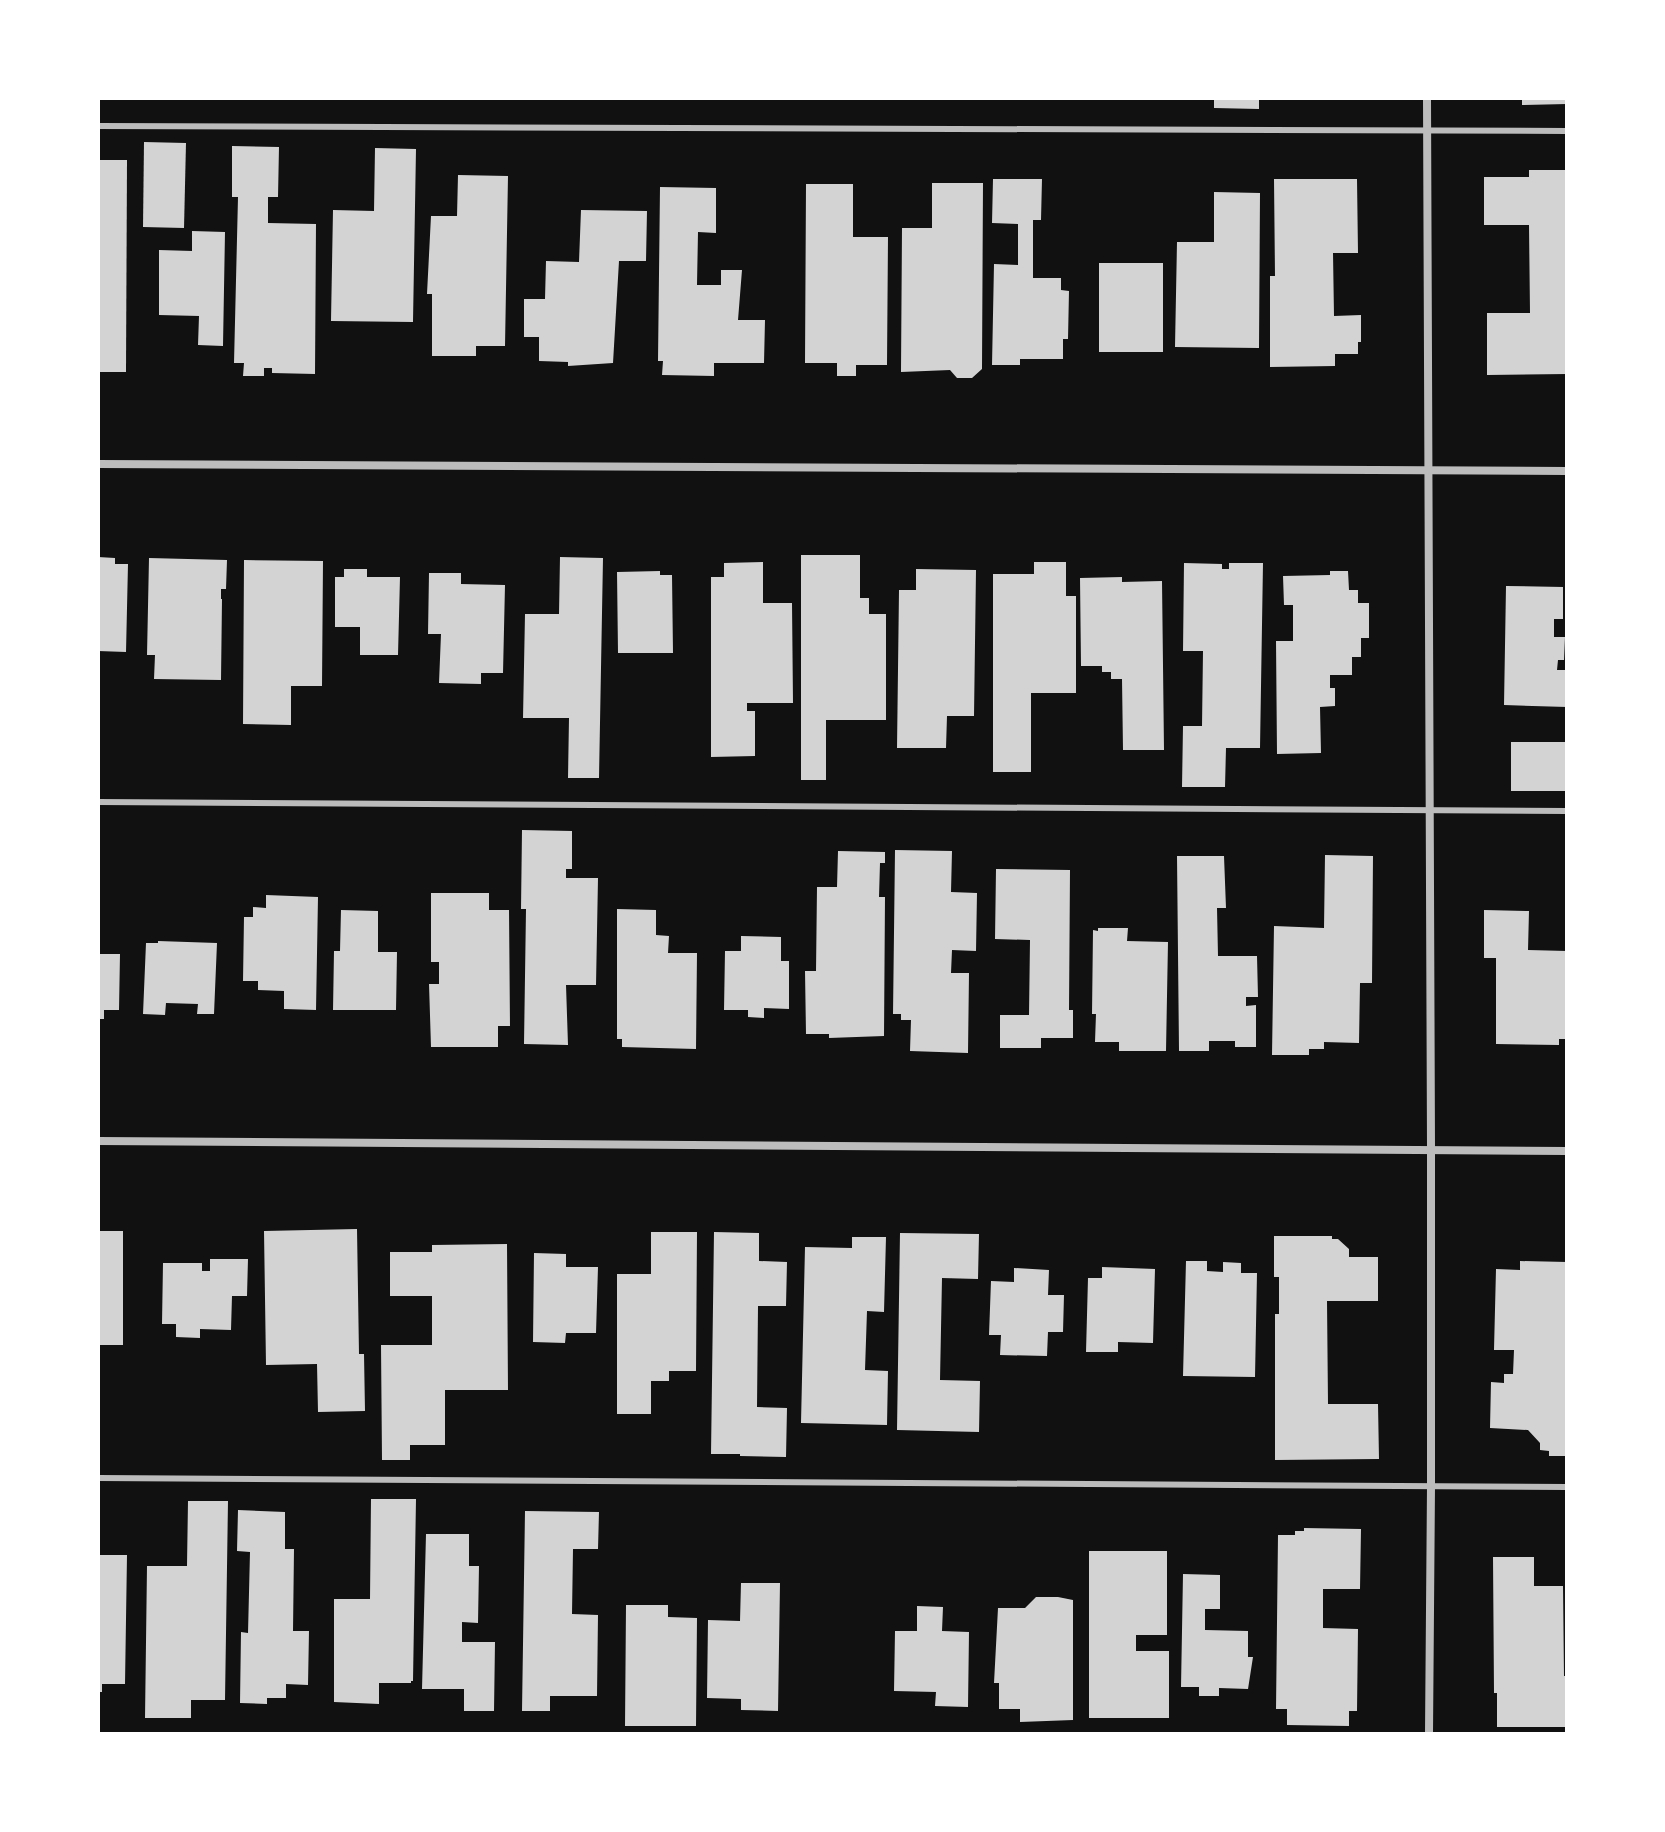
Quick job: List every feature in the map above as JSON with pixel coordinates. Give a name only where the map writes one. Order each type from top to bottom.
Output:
[{"type":"street","points":[[1427,98],[1431,1148],[1429,1734]]},
{"type":"street","points":[[98,464],[1567,471]]},
{"type":"street","points":[[98,1141],[1567,1151]]},
{"type":"lane","points":[[98,126],[1567,131]]},
{"type":"lane","points":[[98,802],[1567,811]]},
{"type":"lane","points":[[98,1478],[1567,1487]]},
{"type":"building","points":[[1214,98],[1259,98],[1259,109],[1214,108]]},
{"type":"building","points":[[1522,98],[1567,98],[1567,104],[1522,105]]},
{"type":"building","points":[[144,142],[186,143],[184,228],[143,227]]},
{"type":"building","points":[[232,146],[279,147],[278,197],[268,197],[268,223],[316,224],[315,374],[272,373],[272,368],[264,368],[264,376],[243,376],[244,363],[234,363],[238,197],[232,197]]},
{"type":"building","points":[[375,148],[416,149],[413,322],[331,321],[333,210],[374,211]]},
{"type":"building","points":[[98,160],[127,160],[126,372],[98,372]]},
{"type":"building","points":[[1529,170],[1567,170],[1567,374],[1487,375],[1487,313],[1530,313],[1529,225],[1484,225],[1484,177],[1529,177]]},
{"type":"building","points":[[458,175],[508,176],[505,346],[476,346],[476,356],[432,356],[432,294],[427,294],[431,216],[457,216]]},
{"type":"building","points":[[993,179],[1042,179],[1041,220],[1033,220],[1033,278],[1061,278],[1061,290],[1069,291],[1068,339],[1063,339],[1063,359],[1020,359],[1020,365],[992,365],[994,264],[1018,265],[1018,224],[992,223]]},
{"type":"building","points":[[1274,179],[1357,179],[1358,253],[1333,253],[1334,316],[1361,315],[1361,342],[1358,342],[1358,354],[1335,354],[1335,366],[1270,367],[1270,276],[1275,276]]},
{"type":"building","points":[[932,183],[983,183],[982,369],[972,378],[957,378],[950,370],[901,372],[902,228],[932,228]]},
{"type":"building","points":[[806,184],[853,184],[853,237],[888,237],[887,365],[856,365],[856,376],[837,376],[837,363],[805,363]]},
{"type":"building","points":[[660,187],[716,188],[716,233],[698,232],[697,285],[721,285],[721,270],[742,270],[738,320],[765,320],[764,363],[714,363],[714,376],[662,375],[663,361],[658,361]]},
{"type":"building","points":[[1214,192],[1260,193],[1259,348],[1175,347],[1177,242],[1214,242]]},
{"type":"building","points":[[581,210],[647,211],[646,261],[619,261],[613,363],[568,366],[568,362],[539,361],[539,337],[524,337],[524,299],[545,299],[546,261],[579,262]]},
{"type":"building","points":[[192,231],[225,232],[223,346],[198,345],[199,316],[159,315],[159,250],[192,251]]},
{"type":"building","points":[[1099,263],[1163,263],[1163,352],[1099,352]]},
{"type":"building","points":[[801,555],[860,555],[860,598],[869,598],[869,614],[886,614],[886,720],[826,720],[826,780],[801,780]]},
{"type":"building","points":[[98,557],[115,558],[115,564],[128,564],[126,652],[98,651]]},
{"type":"building","points":[[560,557],[603,558],[599,778],[568,778],[569,718],[523,718],[525,614],[559,614]]},
{"type":"building","points":[[149,558],[227,560],[226,589],[221,589],[221,680],[154,679],[155,655],[147,655]]},
{"type":"building","points":[[244,560],[323,561],[322,686],[291,686],[291,725],[243,724]]},
{"type":"building","points":[[763,562],[763,603],[792,603],[793,703],[747,703],[747,711],[755,711],[755,756],[711,757],[711,577],[724,577],[724,563]]},
{"type":"building","points":[[1034,562],[1066,562],[1066,596],[1076,596],[1076,693],[1031,693],[1031,772],[993,772],[993,574],[1034,574]]},
{"type":"building","points":[[1184,563],[1222,564],[1222,569],[1229,569],[1229,563],[1263,563],[1260,748],[1226,748],[1225,787],[1182,787],[1183,726],[1202,726],[1203,651],[1183,651]]},
{"type":"building","points":[[344,569],[367,569],[367,577],[400,577],[398,655],[360,655],[360,627],[335,627],[335,577],[344,577]]},
{"type":"building","points":[[916,569],[976,570],[974,716],[947,716],[946,748],[897,748],[899,590],[916,590]]},
{"type":"building","points":[[660,571],[660,575],[672,575],[673,653],[618,653],[617,572]]},
{"type":"building","points":[[1330,571],[1348,571],[1349,590],[1358,590],[1358,603],[1369,603],[1369,638],[1361,638],[1361,657],[1352,657],[1352,675],[1330,675],[1330,688],[1335,688],[1335,706],[1320,707],[1321,753],[1277,754],[1276,641],[1293,641],[1293,605],[1284,605],[1283,576],[1330,575]]},
{"type":"building","points":[[429,573],[461,573],[461,584],[505,585],[503,673],[481,673],[481,684],[439,683],[441,634],[428,634]]},
{"type":"building","points":[[1122,577],[1122,582],[1162,581],[1164,750],[1123,750],[1122,679],[1111,679],[1111,672],[1102,672],[1102,666],[1081,666],[1080,578]]},
{"type":"building","points":[[1506,586],[1563,587],[1563,619],[1554,619],[1554,637],[1565,637],[1564,660],[1558,660],[1557,670],[1567,670],[1567,707],[1504,705]]},
{"type":"building","points":[[1511,742],[1567,742],[1567,791],[1511,791]]},
{"type":"building","points":[[522,830],[572,831],[572,869],[566,869],[566,878],[598,878],[596,985],[566,985],[568,1045],[524,1044],[526,909],[521,909]]},
{"type":"building","points":[[895,850],[952,851],[951,892],[977,893],[976,951],[952,950],[951,973],[969,973],[968,1053],[910,1051],[911,1020],[901,1020],[901,1014],[893,1014]]},
{"type":"building","points":[[838,851],[885,852],[885,863],[880,863],[879,897],[885,897],[884,1036],[829,1038],[829,1034],[806,1034],[805,971],[816,971],[817,887],[837,887]]},
{"type":"building","points":[[1325,855],[1373,856],[1372,983],[1360,983],[1359,1043],[1324,1042],[1324,1049],[1309,1049],[1309,1055],[1272,1055],[1274,926],[1324,928]]},
{"type":"building","points":[[1177,856],[1224,856],[1226,908],[1217,908],[1218,956],[1257,956],[1258,997],[1246,997],[1246,1006],[1256,1005],[1256,1047],[1235,1047],[1235,1041],[1209,1041],[1209,1051],[1179,1051]]},
{"type":"building","points":[[996,869],[1070,870],[1069,1010],[1073,1010],[1073,1038],[1041,1038],[1041,1048],[1000,1048],[1000,1015],[1029,1015],[1030,940],[995,939]]},
{"type":"building","points":[[431,893],[489,893],[489,910],[509,910],[510,1026],[498,1026],[498,1047],[431,1047],[429,984],[439,984],[439,962],[431,962]]},
{"type":"building","points":[[266,895],[318,897],[316,1010],[284,1009],[284,991],[258,990],[258,981],[243,981],[244,917],[253,917],[253,907],[266,908]]},
{"type":"building","points":[[617,909],[656,910],[656,935],[669,936],[668,953],[697,953],[696,1049],[622,1047],[622,1039],[617,1039]]},
{"type":"building","points":[[341,910],[378,911],[378,952],[397,952],[396,1010],[333,1010],[334,951],[340,951]]},
{"type":"building","points":[[1484,910],[1529,911],[1528,950],[1567,951],[1567,1039],[1559,1039],[1559,1045],[1496,1044],[1496,958],[1484,958]]},
{"type":"building","points":[[1098,928],[1128,928],[1127,941],[1168,942],[1166,1051],[1119,1051],[1119,1042],[1095,1042],[1096,1014],[1092,1014],[1093,930],[1098,931]]},
{"type":"building","points":[[741,936],[781,937],[781,961],[789,961],[789,1009],[764,1008],[764,1018],[748,1017],[748,1010],[724,1010],[725,951],[741,951]]},
{"type":"building","points":[[146,943],[217,943],[214,1014],[197,1014],[198,1004],[166,1003],[165,1015],[143,1014]]},
{"type":"building","points":[[98,954],[120,954],[119,1010],[104,1010],[104,1019],[98,1019]]},
{"type":"building","points":[[357,1229],[359,1354],[364,1354],[365,1411],[318,1412],[317,1364],[266,1365],[264,1231]]},
{"type":"building","points":[[98,1231],[123,1231],[123,1345],[98,1345]]},
{"type":"building","points":[[651,1232],[697,1232],[696,1371],[669,1371],[669,1381],[651,1381],[651,1414],[617,1414],[617,1274],[651,1274]]},
{"type":"building","points":[[714,1232],[759,1233],[759,1261],[787,1262],[786,1306],[758,1306],[757,1407],[787,1408],[786,1457],[711,1454]]},
{"type":"building","points":[[900,1233],[979,1234],[978,1279],[942,1278],[940,1380],[980,1381],[979,1432],[897,1430]]},
{"type":"building","points":[[1274,1236],[1332,1236],[1349,1249],[1349,1257],[1378,1257],[1378,1301],[1327,1301],[1328,1404],[1378,1404],[1379,1459],[1275,1460],[1275,1314],[1279,1314],[1279,1277],[1274,1277]]},
{"type":"building","points":[[852,1237],[886,1237],[884,1312],[867,1311],[865,1370],[888,1371],[887,1425],[801,1423],[805,1247],[852,1248]]},
{"type":"building","points":[[507,1244],[508,1390],[445,1390],[445,1445],[410,1445],[410,1460],[382,1460],[381,1345],[432,1345],[432,1296],[390,1296],[390,1252],[432,1252],[432,1245]]},
{"type":"building","points":[[534,1253],[566,1254],[566,1267],[598,1267],[596,1333],[566,1333],[565,1343],[533,1342]]},
{"type":"building","points":[[210,1259],[248,1259],[247,1296],[232,1296],[231,1330],[200,1329],[200,1338],[176,1337],[176,1324],[162,1324],[163,1263],[202,1263],[202,1271],[210,1271]]},
{"type":"building","points":[[1186,1261],[1207,1261],[1207,1271],[1223,1272],[1223,1262],[1241,1263],[1241,1273],[1257,1273],[1255,1377],[1183,1376]]},
{"type":"building","points":[[1520,1261],[1567,1262],[1567,1456],[1549,1456],[1549,1451],[1540,1450],[1540,1443],[1528,1430],[1490,1428],[1491,1382],[1504,1383],[1504,1374],[1513,1374],[1514,1350],[1494,1350],[1496,1269],[1520,1270]]},
{"type":"building","points":[[1102,1267],[1155,1269],[1153,1343],[1118,1342],[1118,1352],[1086,1352],[1088,1278],[1102,1278]]},
{"type":"building","points":[[1014,1268],[1049,1270],[1048,1295],[1064,1295],[1063,1332],[1048,1332],[1047,1356],[1000,1355],[1001,1335],[989,1335],[991,1281],[1014,1282]]},
{"type":"building","points":[[371,1499],[416,1499],[413,1681],[379,1683],[379,1704],[334,1702],[334,1599],[370,1599]]},
{"type":"building","points":[[188,1501],[228,1501],[225,1700],[191,1700],[191,1718],[145,1718],[147,1566],[187,1566]]},
{"type":"building","points":[[238,1510],[285,1512],[285,1549],[294,1549],[293,1631],[309,1631],[308,1685],[286,1684],[286,1698],[267,1698],[267,1704],[240,1703],[241,1632],[248,1633],[250,1552],[237,1551]]},
{"type":"building","points":[[525,1511],[599,1512],[598,1549],[573,1549],[572,1614],[598,1615],[597,1696],[550,1696],[550,1711],[522,1711]]},
{"type":"building","points":[[1304,1528],[1361,1529],[1360,1589],[1323,1589],[1323,1628],[1358,1629],[1357,1711],[1349,1711],[1349,1726],[1287,1725],[1287,1709],[1276,1709],[1278,1535],[1295,1535],[1295,1531],[1304,1531]]},
{"type":"building","points":[[426,1534],[469,1534],[469,1566],[479,1566],[478,1623],[462,1622],[462,1642],[495,1642],[494,1711],[464,1711],[464,1689],[422,1689]]},
{"type":"building","points":[[1089,1551],[1167,1551],[1167,1635],[1136,1635],[1136,1651],[1169,1651],[1169,1718],[1089,1718]]},
{"type":"building","points":[[98,1555],[127,1555],[125,1684],[102,1684],[102,1692],[98,1692]]},
{"type":"building","points":[[1493,1557],[1534,1557],[1534,1586],[1563,1586],[1567,1727],[1497,1727]]},
{"type":"building","points":[[1183,1574],[1220,1575],[1220,1609],[1205,1609],[1205,1630],[1248,1631],[1248,1657],[1253,1657],[1248,1689],[1219,1688],[1219,1696],[1199,1696],[1199,1687],[1181,1687]]},
{"type":"building","points":[[741,1583],[780,1583],[778,1711],[741,1710],[741,1699],[707,1698],[708,1620],[740,1621]]},
{"type":"building","points":[[1036,1597],[1073,1600],[1073,1720],[1020,1722],[1020,1709],[999,1709],[999,1683],[994,1683],[998,1608],[1025,1608]]},
{"type":"building","points":[[626,1605],[668,1605],[668,1617],[697,1618],[696,1726],[625,1726]]},
{"type":"building","points":[[917,1606],[943,1607],[942,1631],[969,1632],[968,1707],[935,1706],[936,1692],[894,1691],[895,1631],[917,1631]]}]
